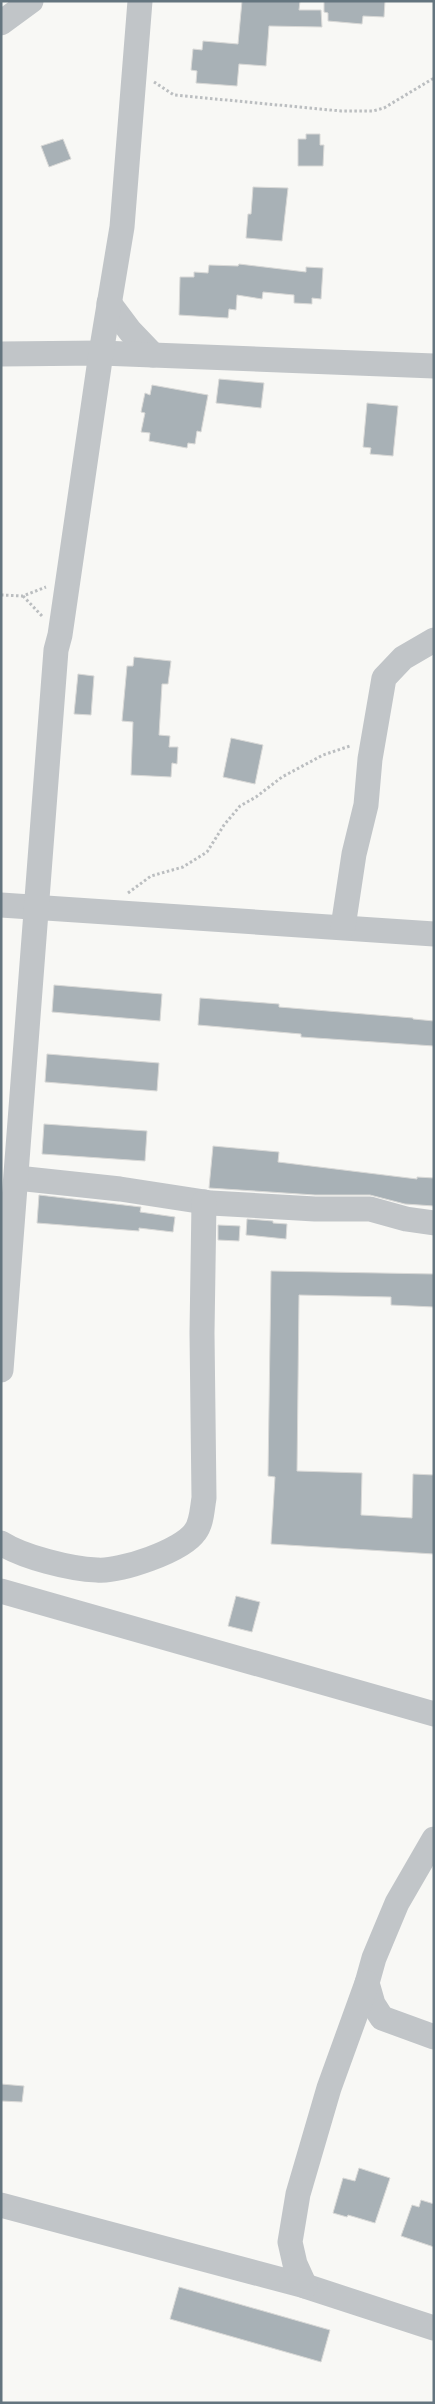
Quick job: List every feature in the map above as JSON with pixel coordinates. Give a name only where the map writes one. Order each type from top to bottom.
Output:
[{"type":"street","points":[[1,23],[31,1]]},
{"type":"street","points":[[1,1370],[56,650],[60,635],[101,353],[122,227],[140,1]]},
{"type":"street","points":[[109,303],[130,331],[153,355]]},
{"type":"street","points":[[1,354],[101,353],[434,366]]},
{"type":"street","points":[[343,927],[354,854],[366,805],[373,739],[384,678],[403,658],[434,640]]},
{"type":"street","points":[[1,904],[36,908],[434,934]]},
{"type":"street","points":[[17,1178],[120,1189],[204,1202],[315,1209],[370,1209],[406,1219],[434,1223]]},
{"type":"street","points":[[1,1543],[14,1551],[98,1571],[117,1569],[157,1556],[177,1547],[195,1532],[200,1520],[204,1489],[202,1333],[204,1202]]},
{"type":"street","points":[[1,1591],[434,1714]]},
{"type":"street","points":[[305,2286],[294,2264],[290,2242],[298,2194],[329,2088],[353,2025],[374,1958],[397,1903],[434,1839]]},
{"type":"street","points":[[366,1983],[373,2004],[382,2018]]},
{"type":"street","points":[[353,2025],[382,2018],[434,2037]]},
{"type":"street","points":[[1,2205],[305,2286],[434,2328]]},
{"type":"street","points":[[258,2274],[290,2242]]},
{"type":"path","points":[[135,66],[164,91],[174,96],[341,111],[373,111],[384,108],[434,78]]},
{"type":"path","points":[[1,595],[24,596],[68,575]]},
{"type":"path","points":[[108,912],[139,883],[151,876],[183,867],[207,852],[224,825],[240,806],[256,797],[282,777],[323,755],[373,739]]},
{"type":"building","points":[[242,1],[300,1],[299,10],[321,10],[322,27],[269,26],[266,66],[239,64],[237,86],[196,83],[197,71],[191,70],[193,49],[202,50],[203,41],[238,44]]},
{"type":"building","points":[[324,1],[385,1],[384,17],[363,16],[362,24],[328,21],[328,13],[324,12]]},
{"type":"building","points":[[306,134],[320,134],[320,145],[324,145],[323,166],[298,166],[298,139],[306,139]]},
{"type":"building","points":[[63,139],[71,159],[49,167],[41,146]]},
{"type":"building","points":[[253,187],[288,188],[282,241],[246,238],[248,214],[251,214]]},
{"type":"building","points":[[239,264],[306,272],[306,267],[323,268],[321,299],[312,298],[312,304],[294,303],[294,295],[263,292],[262,299],[237,295],[236,310],[229,309],[228,318],[179,315],[180,277],[194,277],[194,272],[208,273],[209,265],[238,266]]},
{"type":"building","points":[[219,379],[264,383],[261,408],[216,403]]},
{"type":"building","points":[[152,385],[208,395],[201,432],[197,431],[195,444],[188,443],[187,448],[149,441],[150,433],[141,432],[145,413],[141,412],[145,393],[150,395]]},
{"type":"building","points":[[367,403],[398,406],[393,456],[370,454],[371,448],[363,447]]},
{"type":"building","points":[[134,657],[171,661],[168,684],[162,684],[159,735],[170,736],[169,747],[178,747],[177,764],[172,763],[171,777],[131,775],[133,722],[122,721],[127,666],[133,666]]},
{"type":"building","points":[[78,674],[94,676],[91,715],[74,714]]},
{"type":"building","points":[[231,738],[263,745],[255,784],[223,777]]},
{"type":"building","points":[[54,985],[162,994],[160,1021],[52,1012]]},
{"type":"building","points":[[200,998],[279,1004],[279,1007],[434,1021],[434,1046],[301,1037],[301,1034],[198,1025]]},
{"type":"building","points":[[47,1054],[159,1063],[157,1091],[45,1082]]},
{"type":"building","points":[[44,1124],[147,1131],[145,1161],[42,1154]]},
{"type":"building","points":[[213,1146],[279,1152],[278,1162],[417,1179],[417,1177],[434,1178],[434,1206],[405,1204],[370,1195],[315,1195],[209,1188]]},
{"type":"building","points":[[39,1195],[141,1207],[140,1212],[175,1217],[173,1232],[139,1228],[139,1231],[37,1223]]},
{"type":"building","points":[[247,1219],[287,1224],[286,1239],[246,1235]]},
{"type":"building","points":[[218,1225],[240,1226],[239,1241],[218,1240]]},
{"type":"building","points":[[271,1271],[434,1274],[434,1307],[391,1305],[391,1297],[299,1295],[297,1471],[362,1473],[361,1515],[412,1518],[413,1474],[434,1475],[434,1554],[271,1544],[275,1477],[268,1476]]},
{"type":"building","points":[[236,1596],[260,1602],[252,1632],[228,1626]]},
{"type":"building","points":[[1,2084],[24,2086],[22,2102],[1,2101]]},
{"type":"building","points":[[359,2168],[390,2178],[375,2223],[348,2215],[347,2217],[333,2213],[343,2178],[355,2181]]},
{"type":"building","points":[[421,2200],[434,2204],[434,2247],[401,2236],[412,2205],[419,2207]]},
{"type":"building","points":[[179,2287],[330,2330],[321,2362],[170,2319]]}]
